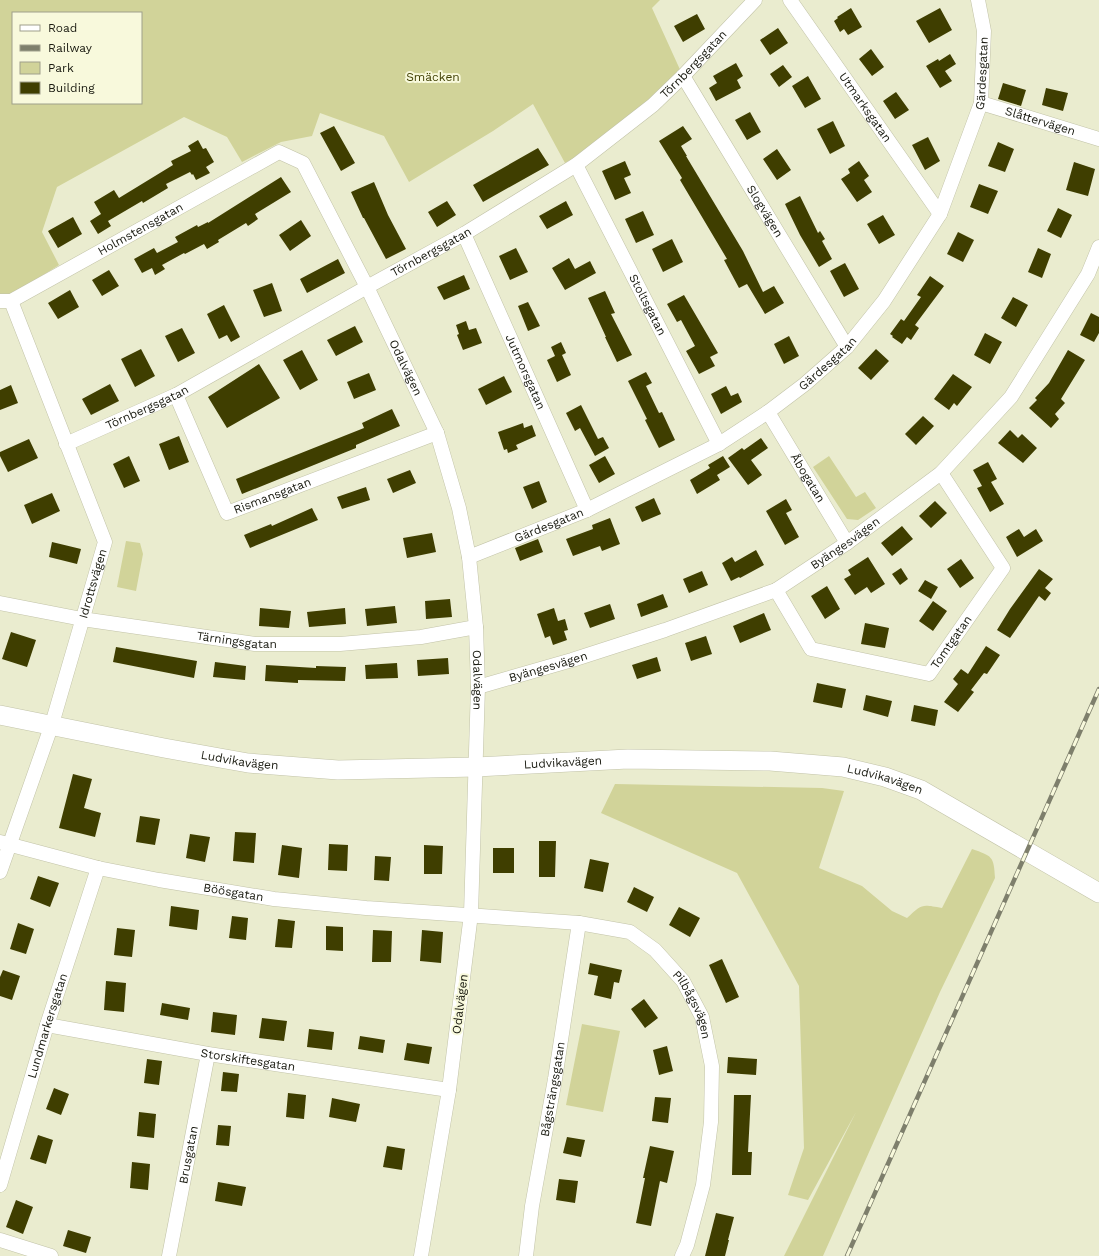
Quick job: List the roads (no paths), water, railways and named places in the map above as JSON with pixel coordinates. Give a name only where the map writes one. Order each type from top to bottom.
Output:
[{"type":"street","name":"Törnbergsgatan","points":[[66,444],[176,395],[464,234],[576,165],[653,105],[683,76],[755,0]]},
{"type":"street","name":"Utmarksgatan","points":[[790,0],[940,214]]},
{"type":"street","name":"Gärdesgatan","points":[[469,557],[587,510],[719,444],[768,412],[805,384],[847,347],[884,301],[940,214],[981,103],[984,31],[978,0]]},
{"type":"street","name":"Slogvägen","points":[[683,76],[847,347]]},
{"type":"street","name":"Slåttervägen","points":[[981,103],[1099,139]]},
{"type":"street","name":"Odalvägen","points":[[279,152],[303,163],[367,287],[437,433],[459,508],[469,557],[476,627],[478,687],[471,914],[449,1090],[421,1256]]},
{"type":"street","name":"Holmstensgatan","points":[[5,301],[279,152]]},
{"type":"street","name":"Stoltsgatan","points":[[576,165],[719,444]]},
{"type":"street","name":"Jutmorsgatan","points":[[464,234],[587,510]]},
{"type":"street","name":"Byängesvägen","points":[[478,687],[572,660],[665,630],[776,590],[847,543],[941,473],[1011,397],[1088,274],[1099,247]]},
{"type":"street","name":"Idrottsvägen","points":[[0,872],[4,843],[52,724],[105,542],[66,444],[5,301]]},
{"type":"street","name":"Rismansgatan","points":[[176,395],[227,513],[437,433]]},
{"type":"street","name":"Åbogatan","points":[[768,412],[847,543]]},
{"type":"street","name":"Tomtgatan","points":[[776,590],[811,648],[929,674],[1003,568],[941,473]]},
{"type":"street","name":"Tärningsgatan","points":[[0,603],[82,619],[255,644],[340,644],[421,638],[476,627]]},
{"type":"street","name":"Ludvikavägen","points":[[0,715],[52,724],[164,748],[248,763],[338,770],[476,767],[628,759],[770,761],[843,767],[885,777],[921,790],[1099,893]]},
{"type":"street","name":"Böösgatan","points":[[4,843],[98,868],[274,899],[366,908],[471,914]]},
{"type":"street","name":"Lundmarkersgatan","points":[[0,1185],[47,1025],[98,868]]},
{"type":"street","name":"Pilbågsvägen","points":[[471,914],[579,923],[630,932],[655,950],[683,981],[702,1017],[712,1066],[711,1122],[703,1185],[687,1245],[682,1256]]},
{"type":"street","name":"Bågsträngsgatan","points":[[526,1256],[532,1206],[555,1079],[579,923]]},
{"type":"street","name":"Storskiftesgatan","points":[[47,1025],[208,1054],[449,1090]]},
{"type":"street","name":"Brusgatan","points":[[169,1256],[208,1054]]},
{"type":"street","points":[[0,1240],[51,1256]]},
{"type":"railway","points":[[847,1256],[1099,689]]},
{"type":"park label","name":"Smäcken","points":[[433,77]]}]
